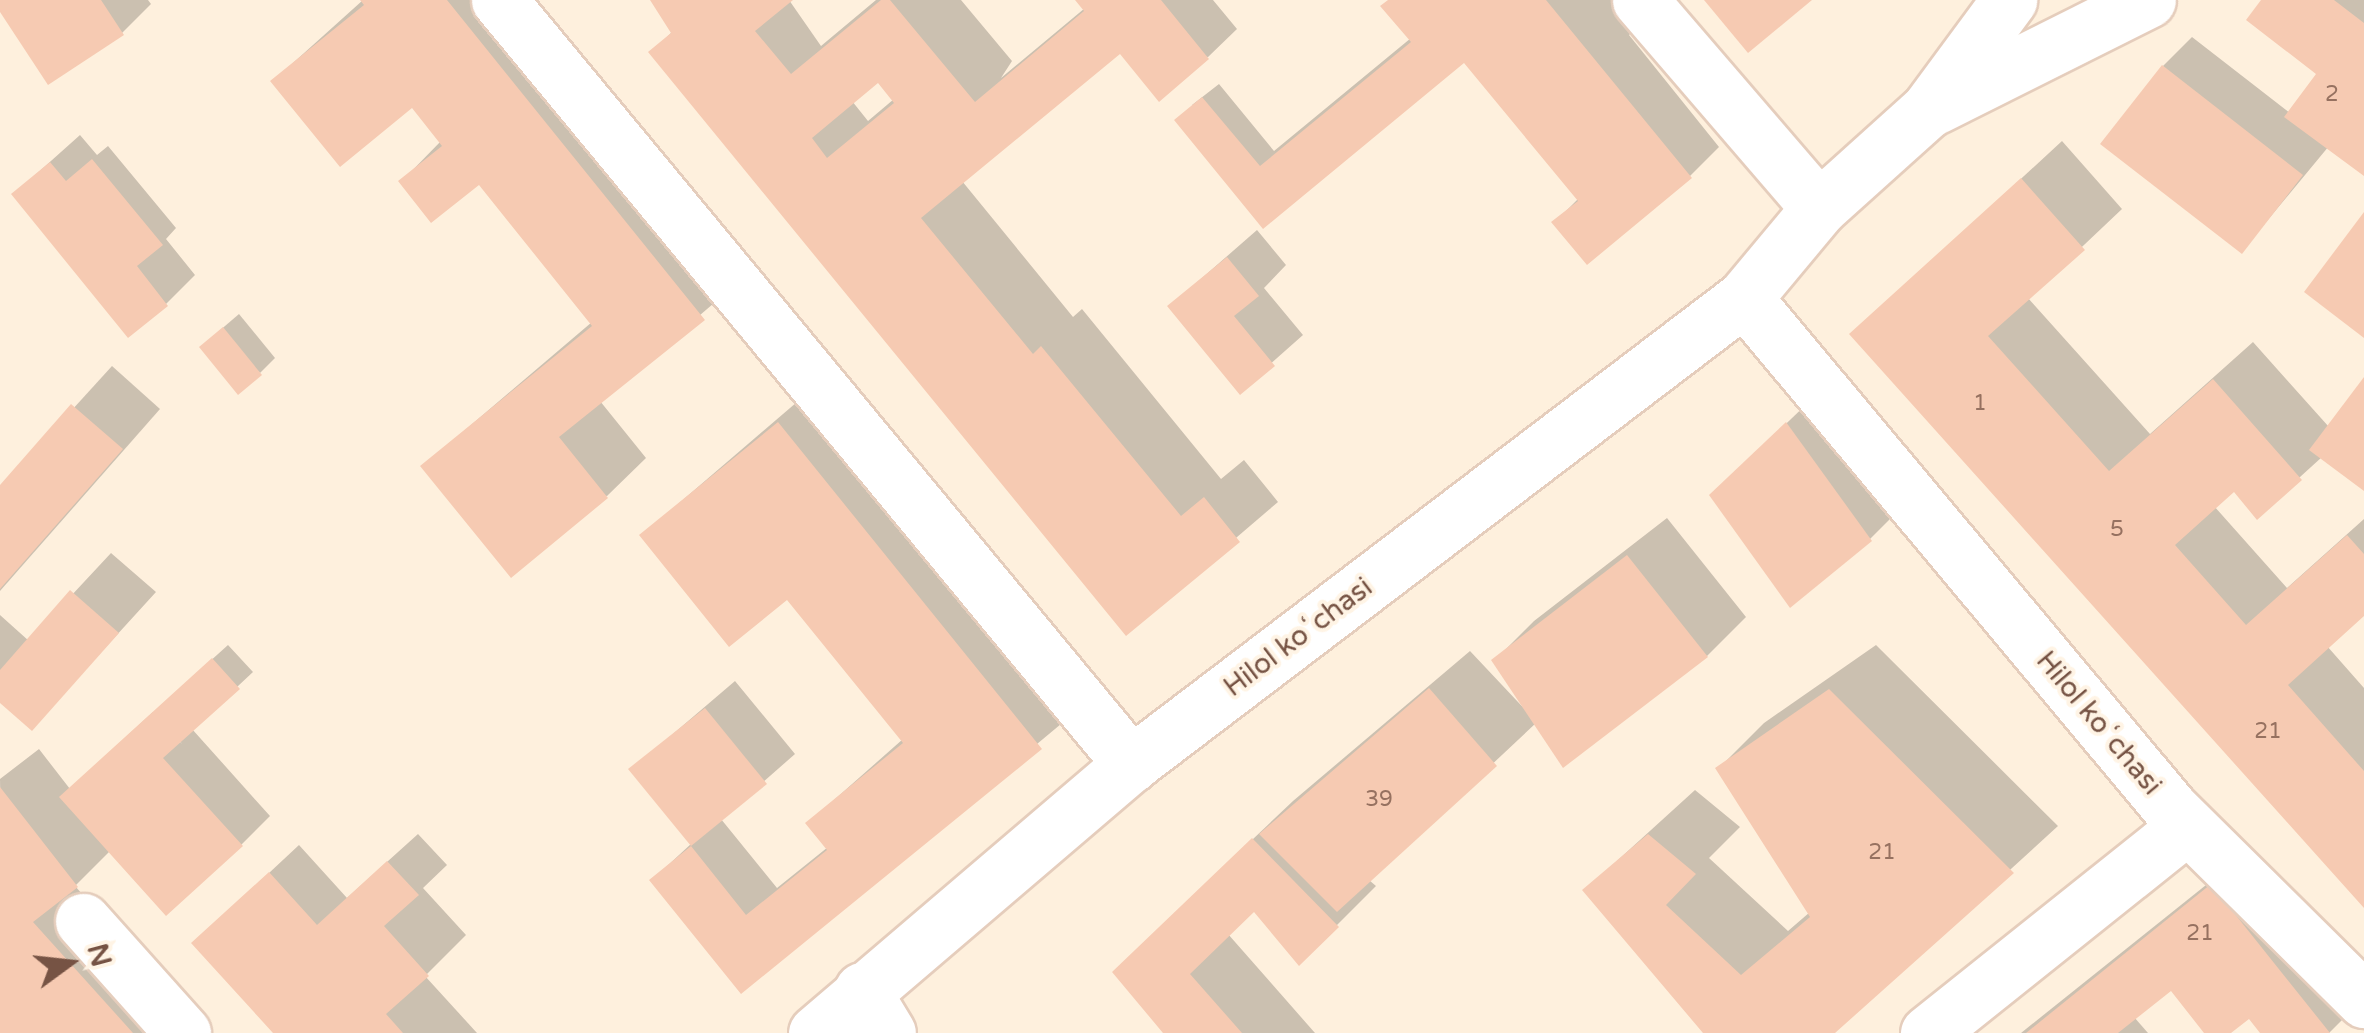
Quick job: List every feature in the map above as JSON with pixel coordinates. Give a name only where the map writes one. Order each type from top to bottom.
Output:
[{"type":"street","points":[[499,0],[1132,764]]},
{"type":"street","points":[[1640,0],[1819,208]]},
{"type":"street","name":"Hilol koʻchasi","points":[[816,1033],[875,1011],[1132,764],[1744,298],[1819,208],[1928,110],[2009,0]]},
{"type":"street","points":[[1928,110],[2148,0]]},
{"type":"street","name":"Hilol koʻchasi","points":[[1744,298],[2187,826],[2364,1000]]},
{"type":"street","points":[[1928,1033],[2187,826]]},
{"type":"street","points":[[83,922],[183,1033]]},
{"type":"building","points":[[0,0],[101,0],[124,35],[48,85],[0,12]]},
{"type":"building","points":[[360,0],[447,0],[705,320],[559,437],[608,498],[511,578],[420,466],[592,326],[479,185],[431,223],[398,181],[442,146],[412,108],[340,167],[270,81],[364,5]]},
{"type":"building","points":[[650,0],[793,0],[755,31],[791,74],[881,0],[890,0],[975,102],[1084,11],[1075,0],[1161,0],[1209,59],[1159,102],[1120,54],[921,218],[1033,354],[1041,346],[1181,516],[1204,497],[1240,542],[1126,636],[648,52],[671,33]],"holes":[[[878,83],[894,103],[827,158],[812,138]]]},
{"type":"building","points":[[1388,0],[1546,0],[1692,178],[1587,265],[1551,222],[1578,201],[1464,63],[1263,229],[1174,120],[1202,97],[1260,166],[1411,42],[1380,6]]},
{"type":"building","points":[[1704,0],[1812,0],[1748,53]]},
{"type":"building","points":[[2261,0],[2334,0],[2364,23],[2364,176],[2284,117],[2316,74],[2246,20]]},
{"type":"building","points":[[2162,65],[2303,175],[2242,254],[2100,144]]},
{"type":"building","points":[[92,159],[163,245],[137,266],[168,306],[128,338],[11,194],[50,162],[66,181]]},
{"type":"building","points":[[2021,178],[2085,250],[1988,336],[2109,471],[2213,379],[2302,480],[2257,520],[2234,492],[2175,545],[2246,625],[2347,535],[2364,554],[2364,616],[2288,685],[2364,771],[2364,908],[1849,334]]},
{"type":"building","points":[[2364,212],[2364,338],[2304,292]]},
{"type":"building","points":[[1227,257],[1259,296],[1234,316],[1275,366],[1240,395],[1167,306]]},
{"type":"building","points":[[223,327],[262,375],[238,395],[199,347]]},
{"type":"building","points":[[2364,377],[2364,491],[2309,450]]},
{"type":"building","points":[[71,404],[123,449],[0,589],[0,485]]},
{"type":"building","points":[[778,422],[1042,749],[741,994],[649,880],[691,846],[746,915],[827,850],[805,823],[903,743],[787,600],[729,647],[639,535]]},
{"type":"building","points":[[1786,422],[1872,541],[1790,608],[1709,495]]},
{"type":"building","points":[[1627,555],[1708,657],[1563,768],[1491,660]]},
{"type":"building","points":[[70,590],[119,633],[32,731],[0,703],[0,670]]},
{"type":"building","points":[[212,658],[240,689],[163,758],[243,846],[166,916],[59,797]]},
{"type":"building","points":[[1429,688],[1497,766],[1337,912],[1259,834]]},
{"type":"building","points":[[1829,689],[2014,873],[1835,1033],[1703,1033],[1582,890],[1648,834],[1696,874],[1666,905],[1741,975],[1810,917],[1715,768]]},
{"type":"building","points":[[705,708],[767,784],[691,846],[628,769]]},
{"type":"building","points":[[0,787],[78,887],[33,922],[133,1033],[0,1033]]},
{"type":"building","points":[[1252,838],[1339,927],[1299,966],[1254,912],[1190,974],[1242,1033],[1163,1033],[1112,972]]},
{"type":"building","points":[[387,861],[419,895],[384,926],[429,976],[386,1014],[403,1033],[273,1033],[191,943],[269,872],[317,925]]},
{"type":"building","points":[[2211,884],[2330,1033],[2260,1033],[2249,1019],[2231,1033],[2204,1033],[2171,991],[2118,1033],[2026,1033]]}]
